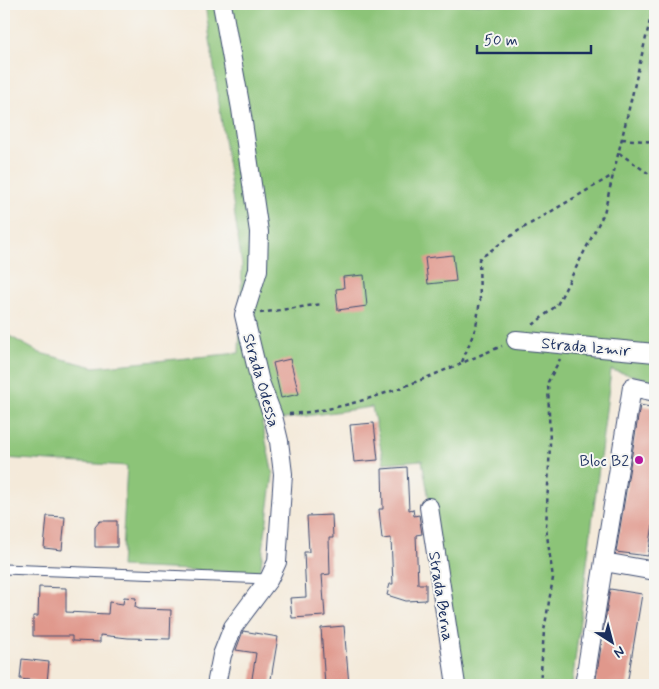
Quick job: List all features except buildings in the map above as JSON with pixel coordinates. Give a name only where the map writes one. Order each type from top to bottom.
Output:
[{"type":"street","name":"Strada Odessa","points":[[216,685],[222,655],[233,627],[269,579],[277,562],[283,474],[279,441],[273,416],[260,382],[244,315],[258,270],[258,232],[241,109],[222,4]]},
{"type":"street","name":"Strada Izmir","points":[[516,340],[655,352]]},
{"type":"street","points":[[584,685],[632,387],[655,392]]},
{"type":"street","name":"Strada Berna","points":[[428,506],[456,685]]},
{"type":"street","points":[[604,562],[655,571]]},
{"type":"lane","points":[[4,569],[269,579]]},
{"type":"path","points":[[273,416],[334,409],[462,364],[516,340],[557,305],[604,213],[654,4]]},
{"type":"path","points":[[622,138],[655,142]]},
{"type":"path","points":[[619,153],[655,178]]},
{"type":"path","points":[[462,364],[476,327],[480,300],[479,259],[518,231],[614,175]]},
{"type":"path","points":[[244,315],[322,304]]},
{"type":"path","points":[[540,685],[544,631],[553,578],[546,528],[550,444],[548,382],[568,345]]},
{"type":"path","points":[[649,662],[655,663]]},
{"type":"green space","points":[[205,4],[655,4],[655,381],[611,370],[572,685],[462,685],[422,460],[384,463],[372,407],[262,422],[273,475],[260,573],[121,567],[127,466],[4,458],[4,333],[40,353],[94,367],[239,353],[242,266]]},
{"type":"place","name":"Bloc B2","points":[[639,460]]}]
